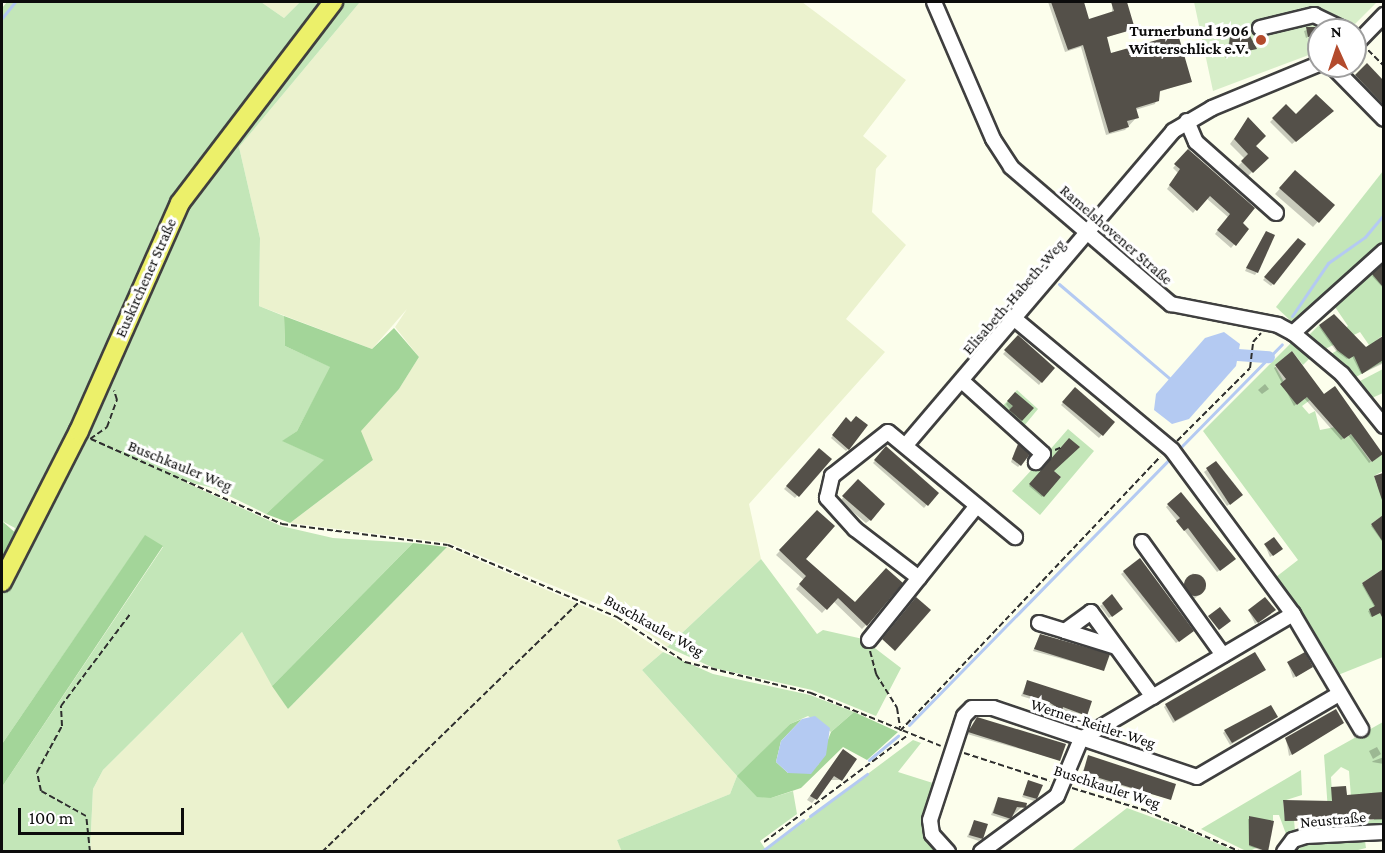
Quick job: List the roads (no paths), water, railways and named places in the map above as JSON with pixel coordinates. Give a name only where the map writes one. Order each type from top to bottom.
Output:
[{"type":"main road","name":"Euskirchener Straße","points":[[2,582],[79,431],[180,203],[333,2]]},
{"type":"street","name":"Ramelshovener Straße","points":[[934,2],[1001,154],[1171,304],[1271,323],[1293,333],[1342,374],[1383,426]]},
{"type":"street","points":[[1260,28],[1314,15],[1320,18]]},
{"type":"street","points":[[1367,32],[1383,15]]},
{"type":"street","name":"Elisabeth-Habeth-Weg","points":[[906,445],[1090,234],[1155,147],[1187,121],[1307,69]]},
{"type":"street","points":[[1344,78],[1383,119]]},
{"type":"street","points":[[1187,121],[1196,142],[1276,213]]},
{"type":"street","points":[[1293,333],[1383,251]]},
{"type":"street","points":[[1016,320],[1169,447],[1293,614],[1361,729]]},
{"type":"street","points":[[962,381],[1043,454],[1036,462]]},
{"type":"street","points":[[919,578],[855,529],[830,503],[825,490],[832,476],[888,432],[1015,537]]},
{"type":"street","points":[[869,640],[976,507]]},
{"type":"street","points":[[1142,542],[1223,655]]},
{"type":"street","points":[[1065,631],[1091,612],[1153,697]]},
{"type":"street","points":[[981,852],[1064,785],[1081,739],[1293,614]]},
{"type":"street","points":[[1039,623],[1116,647]]},
{"type":"street","name":"Werner-Reitler-Weg","points":[[948,852],[932,834],[930,820],[964,716],[980,706],[1197,777],[1339,694]]},
{"type":"street","name":"Neustraße","points":[[1285,849],[1306,837],[1383,832]]},
{"type":"water","points":[[1224,332],[1240,344],[1236,366],[1189,419],[1172,424],[1154,410],[1156,394],[1205,338]]},
{"type":"water","points":[[815,716],[830,728],[826,755],[811,774],[788,773],[776,762],[781,741],[802,719]]},
{"type":"waterway","points":[[2,18],[15,2]]},
{"type":"waterway","points":[[1292,316],[1328,263],[1365,237],[1384,214]]},
{"type":"waterway","points":[[1059,284],[1169,378]]},
{"type":"waterway","points":[[1178,450],[1282,344]]},
{"type":"waterway","points":[[1238,355],[1269,357]]},
{"type":"waterway","points":[[909,725],[1172,456]]},
{"type":"waterway","points":[[869,760],[898,736]]},
{"type":"waterway","points":[[810,816],[867,774]]},
{"type":"waterway","points":[[761,852],[803,820]]},
{"type":"place","name":"Turnerbund 1906 Witterschlick e.V.","points":[[1261,40]]}]
